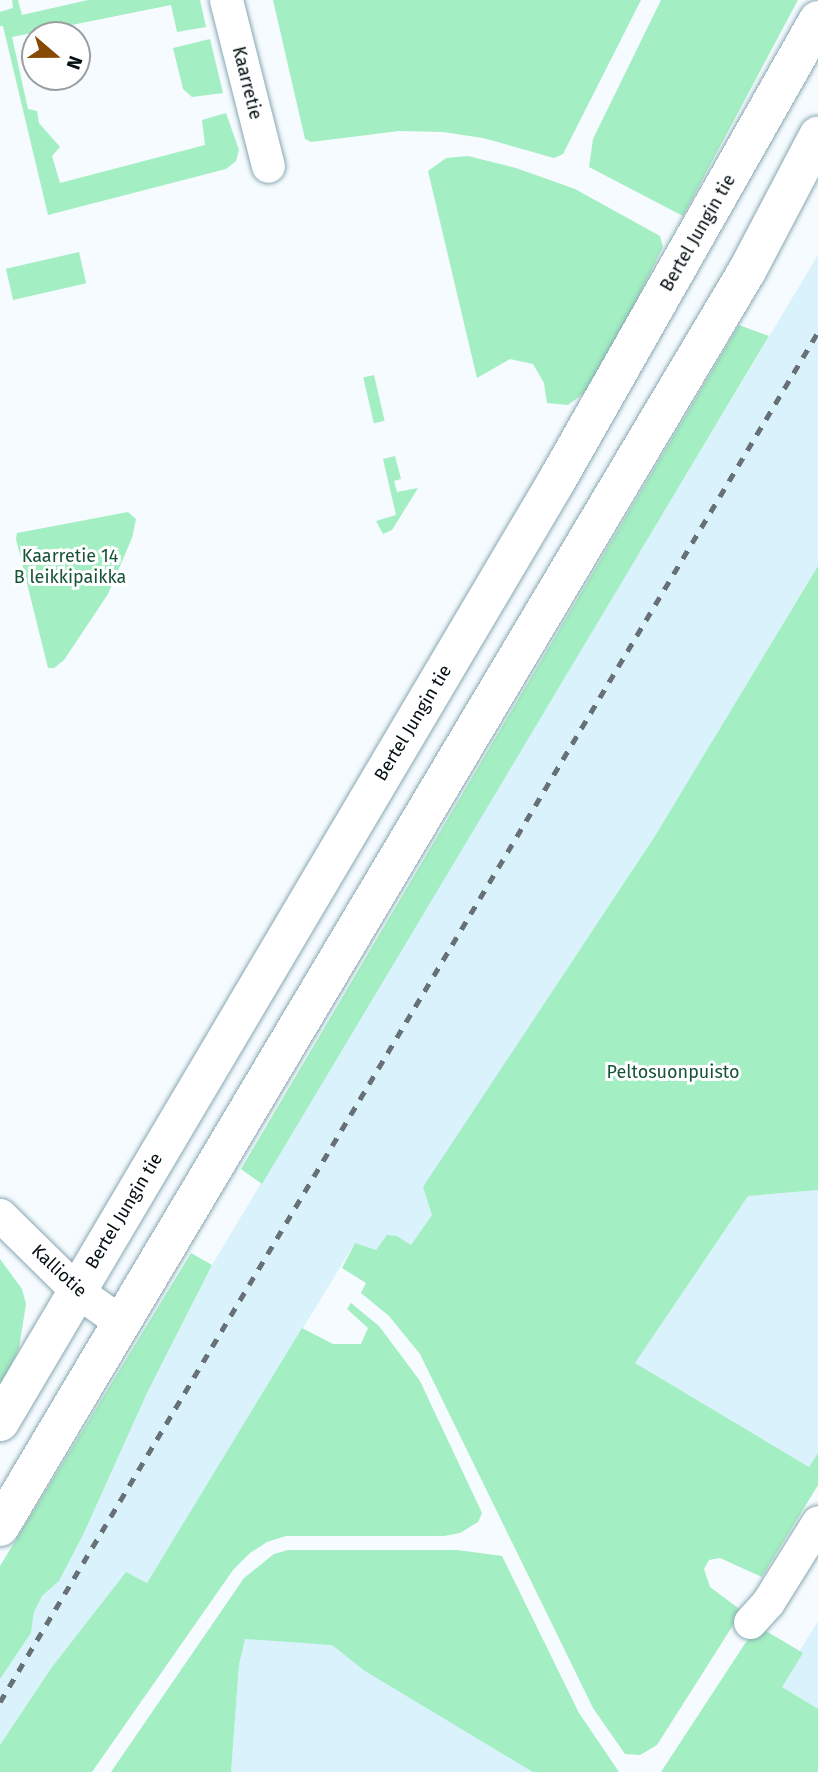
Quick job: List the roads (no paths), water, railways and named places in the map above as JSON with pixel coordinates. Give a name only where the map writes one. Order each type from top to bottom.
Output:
[{"type":"highway","name":"Bertel Jungin tie","points":[[0,1422],[556,482],[818,20]]},
{"type":"highway","points":[[0,1527],[747,271],[818,136]]},
{"type":"street","name":"Kaarretie","points":[[226,0],[268,166]]},
{"type":"street","name":"Kalliotie","points":[[0,1215],[77,1291],[122,1323]]},
{"type":"street","points":[[750,1622],[768,1602],[818,1522]]},
{"type":"railway","points":[[0,1702],[818,332]]},
{"type":"park label","name":"Kaarretie 14 B leikkipaikka","points":[[70,567]]},
{"type":"park label","name":"Peltosuonpuisto","points":[[673,1072]]}]
